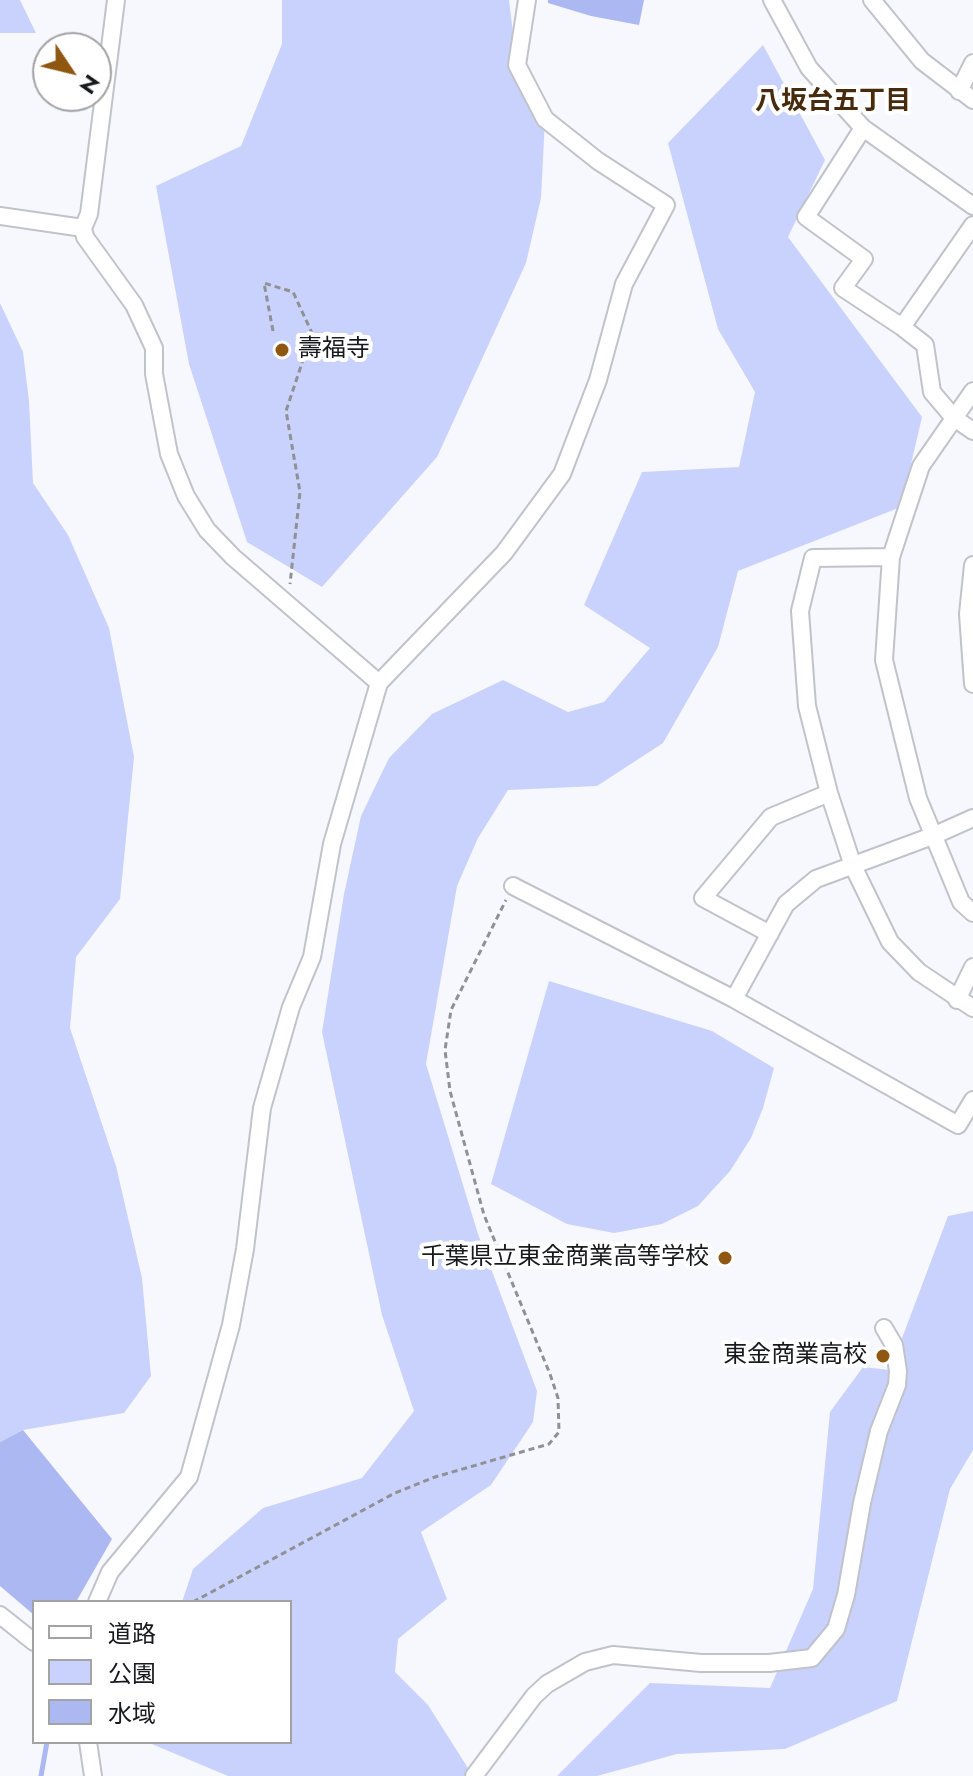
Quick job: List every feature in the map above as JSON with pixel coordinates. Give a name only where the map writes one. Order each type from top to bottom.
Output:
[{"type":"street","points":[[116,0],[89,214],[83,228],[85,237],[134,305],[154,348],[154,374],[169,454],[186,496],[207,530],[233,557],[379,683]]},
{"type":"street","points":[[98,1600],[110,1572],[189,1477],[231,1325],[245,1249],[262,1108],[291,1007],[312,957],[332,844],[379,683],[504,553],[562,474],[598,380],[624,284],[666,205],[598,161],[545,119],[517,65],[527,0]]},
{"type":"street","points":[[772,0],[809,68],[863,128],[973,206]]},
{"type":"street","points":[[872,0],[922,61],[966,95],[973,63]]},
{"type":"street","points":[[863,128],[806,217],[864,259],[843,288],[925,345],[932,392],[954,418],[973,431]]},
{"type":"street","points":[[0,216],[83,228]]},
{"type":"street","points":[[902,327],[973,225]]},
{"type":"street","points":[[973,391],[921,466],[891,557],[884,660],[918,798],[961,902],[973,913]]},
{"type":"street","points":[[891,557],[813,558],[800,611],[807,706],[829,793],[853,866],[890,942],[919,972],[973,1008]]},
{"type":"street","points":[[972,570],[968,614],[973,684]]},
{"type":"street","points":[[770,934],[703,898],[771,817],[829,793]]},
{"type":"street","points":[[734,999],[786,904],[816,879],[973,818]]},
{"type":"street","points":[[513,886],[734,999],[958,1125],[973,1100]]},
{"type":"street","points":[[957,1000],[973,967]]},
{"type":"street","points":[[474,1776],[534,1696],[547,1684],[585,1662],[613,1655],[701,1663],[769,1663],[812,1658],[836,1629],[846,1595],[862,1503],[879,1431],[897,1385],[894,1345],[884,1328]]},
{"type":"street","points":[[0,1615],[32,1640]]},
{"type":"street","points":[[88,1744],[93,1776]]},
{"type":"path","points":[[273,331],[264,283],[293,292],[312,333],[286,411],[300,492],[287,604]]},
{"type":"path","points":[[197,1600],[395,1493],[435,1477],[549,1444],[559,1432],[558,1398],[550,1374],[484,1215],[450,1091],[445,1050],[451,1010],[513,886]]},
{"type":"green space","points":[[0,0],[20,0],[36,32],[0,33]]},
{"type":"green space","points":[[282,0],[509,0],[517,65],[545,119],[541,198],[526,263],[437,457],[322,587],[247,542],[189,364],[156,186],[241,146],[282,44]]},
{"type":"green space","points":[[763,45],[825,160],[788,237],[922,417],[901,507],[738,571],[718,647],[663,743],[597,786],[508,790],[478,838],[457,886],[426,1064],[478,1234],[537,1391],[533,1422],[491,1485],[421,1532],[447,1599],[398,1639],[395,1672],[428,1705],[473,1776],[228,1776],[152,1744],[292,1744],[292,1600],[183,1600],[193,1569],[263,1508],[362,1478],[414,1411],[382,1315],[322,1032],[344,894],[361,816],[389,758],[432,714],[503,680],[568,712],[604,702],[650,648],[584,605],[642,472],[739,467],[755,392],[718,329],[668,143]]},
{"type":"green space","points":[[0,303],[23,352],[33,483],[68,535],[109,628],[134,757],[120,899],[76,957],[70,1028],[116,1166],[142,1278],[151,1376],[124,1413],[23,1430],[0,1442]]},
{"type":"green space","points":[[549,981],[712,1031],[774,1068],[751,1138],[730,1171],[698,1206],[662,1224],[614,1233],[567,1224],[491,1184]]},
{"type":"green space","points":[[973,1211],[973,1450],[950,1489],[897,1701],[785,1749],[677,1754],[597,1776],[557,1776],[650,1683],[770,1688],[813,1589],[830,1412],[863,1367],[890,1370],[948,1216]]},
{"type":"water","points":[[548,0],[644,0],[639,25],[591,16],[548,3]]},
{"type":"water","points":[[23,1430],[112,1539],[77,1600],[32,1600],[32,1613],[0,1586],[0,1442]]},
{"type":"waterway","points":[[41,1776],[47,1744]]},
{"type":"place","name":"壽福寺","points":[[282,350]]},
{"type":"place","name":"千葉県立東金商業高等学校","points":[[725,1258]]},
{"type":"place","name":"東金商業高校","points":[[883,1356]]},
{"type":"district","name":"八坂台五丁目","points":[[833,103]]}]
